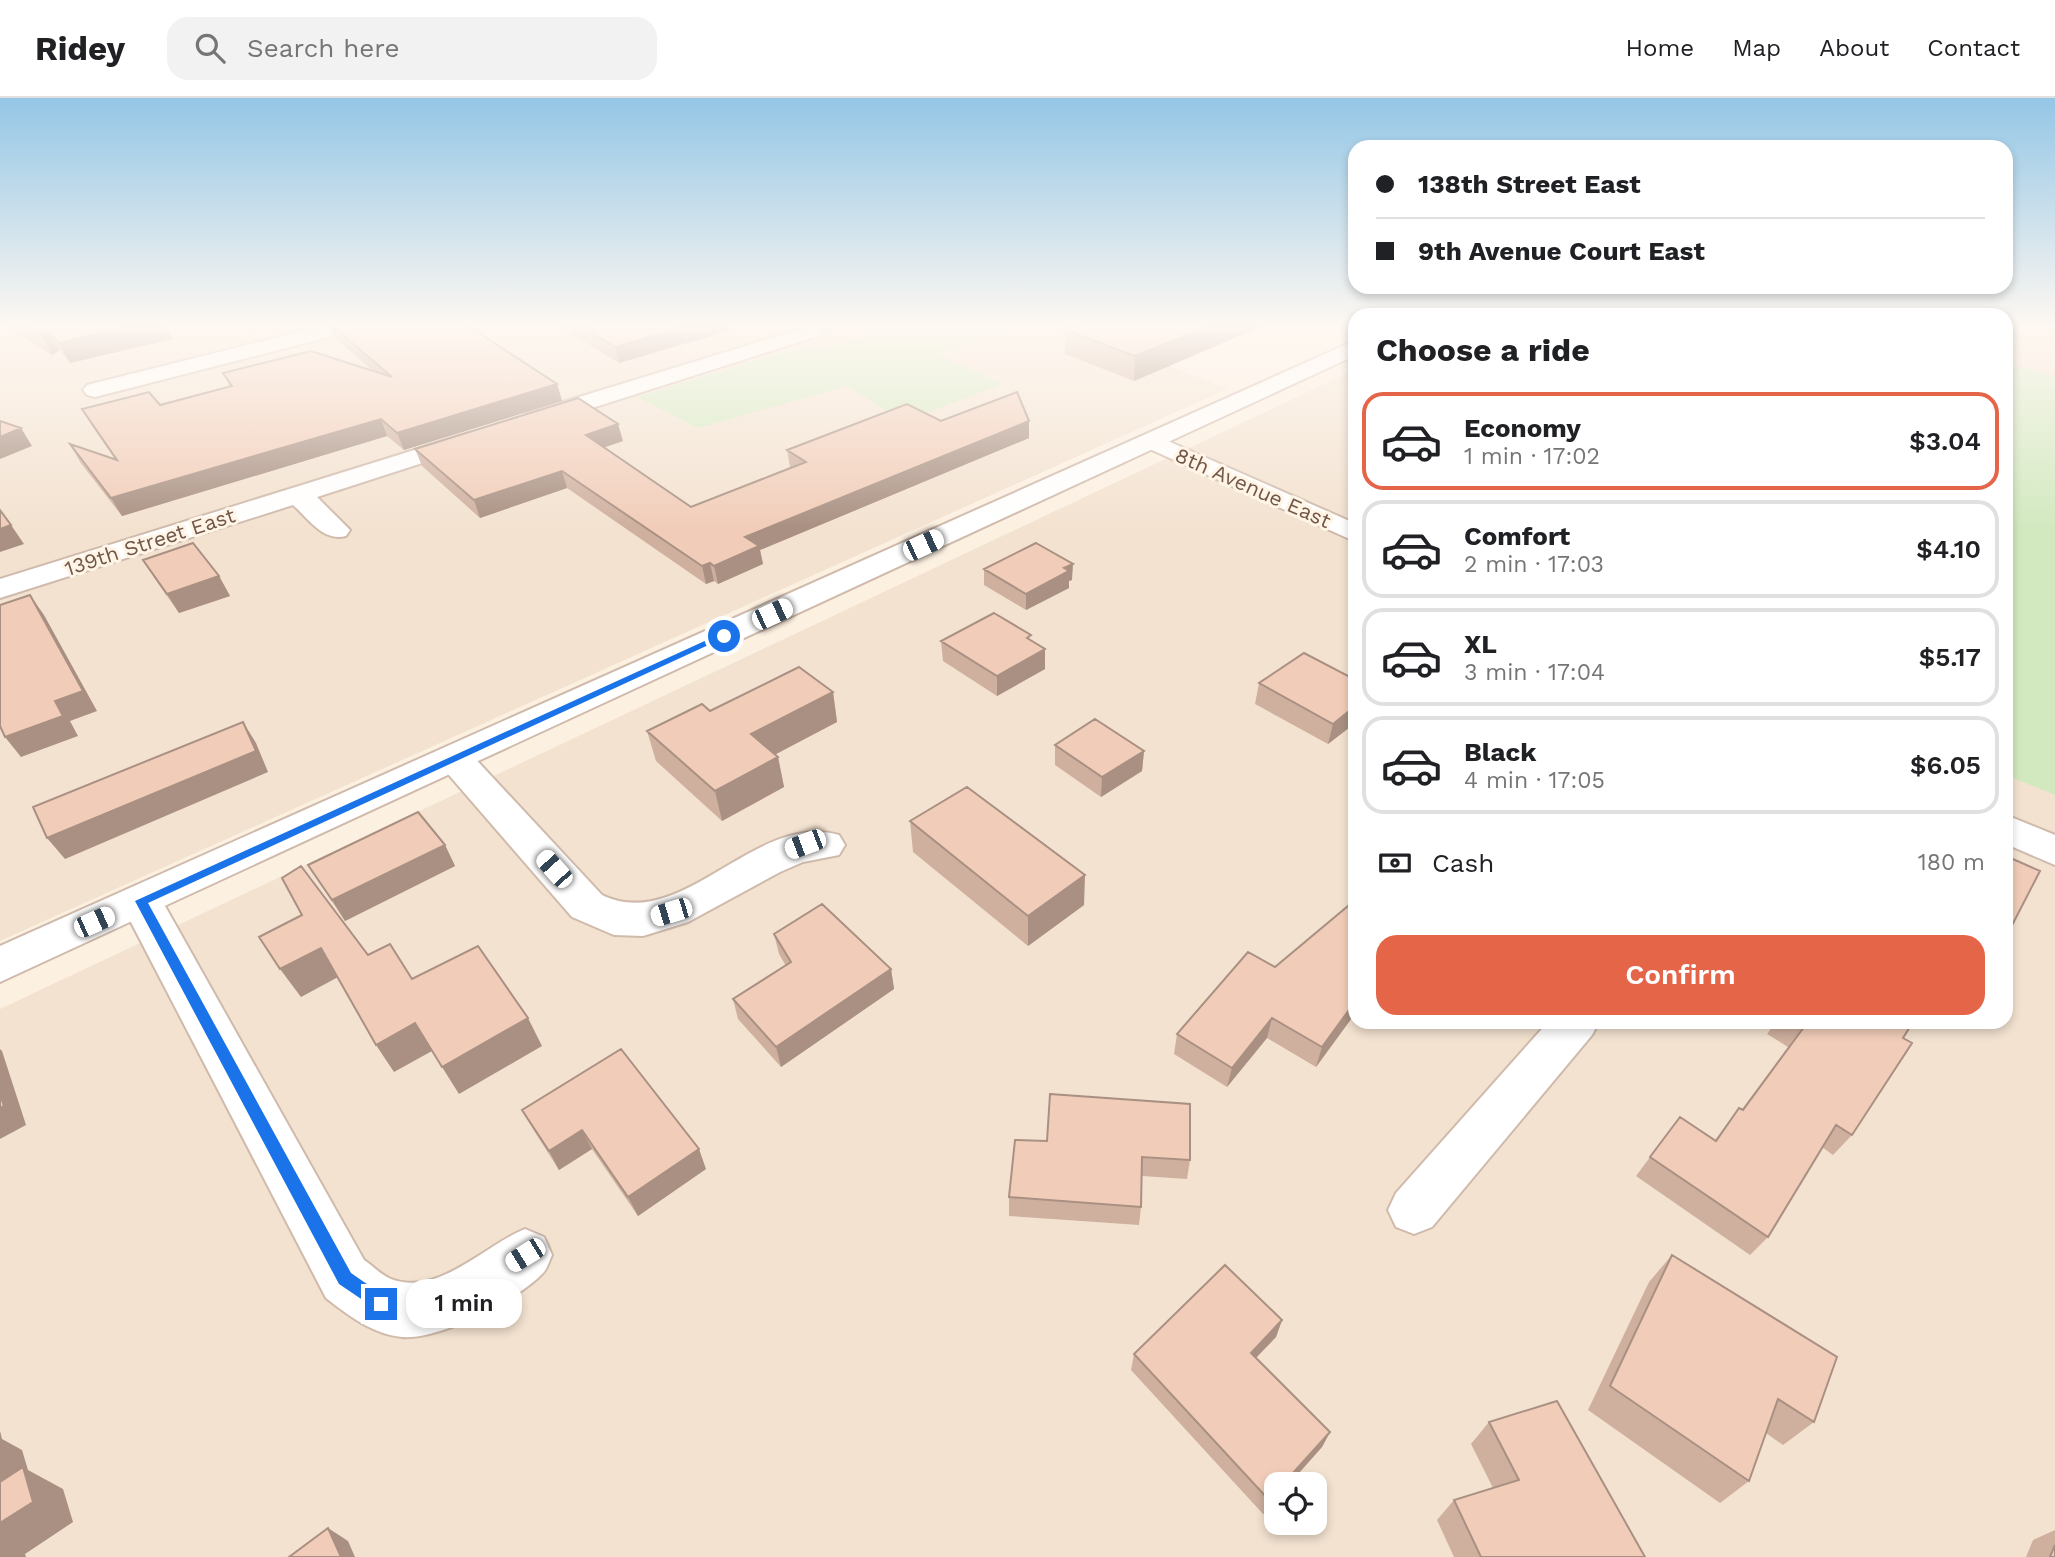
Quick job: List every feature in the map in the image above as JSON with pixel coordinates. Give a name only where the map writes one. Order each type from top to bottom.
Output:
[{"type":"street","name":"139th Street East","points":[[0,589],[620,392]]},
{"type":"street","points":[[0,965],[1258,392]]},
{"type":"street","name":"8th Avenue East","points":[[1152,441],[1348,530]]},
{"type":"street","points":[[299,495],[336,530]]},
{"type":"street","points":[[455,759],[587,906],[600,916],[624,922],[645,920],[671,912],[774,857],[805,844],[825,845]]},
{"type":"street","points":[[2013,831],[2055,851]]},
{"type":"street","points":[[141,901],[345,1279],[381,1304],[414,1309],[450,1302],[525,1255]]},
{"type":"street","points":[[1414,1210],[1570,1029]]},
{"type":"shaded area","points":[[0,392],[1220,392],[0,941]]},
{"type":"shaded area","points":[[1307,392],[1348,392],[1348,1029],[2013,1029],[2013,392],[2055,392],[2055,1557],[0,1557],[0,1009]]},
{"type":"green space","points":[[653,392],[825,392],[698,428],[637,397]]},
{"type":"green space","points":[[857,392],[981,392],[903,421]]},
{"type":"green space","points":[[2013,392],[2055,392],[2055,795],[2013,778]]},
{"type":"building","points":[[149,392],[160,405],[209,392],[531,392],[397,433],[381,419],[111,498],[70,444],[117,460],[82,409]]},
{"type":"building","points":[[1017,392],[1029,421],[745,537],[759,546],[714,566],[710,563],[702,566],[562,471],[474,500],[415,449],[578,398],[618,424],[586,435],[691,507],[806,462],[787,450],[907,404],[941,421]]},
{"type":"building","points":[[0,421],[21,428],[0,437]]},
{"type":"building","points":[[0,510],[11,525],[0,529]]},
{"type":"building","points":[[193,543],[219,576],[167,594],[143,560]]},
{"type":"building","points":[[1036,543],[1073,564],[1064,568],[1069,571],[1026,594],[984,569]]},
{"type":"building","points":[[30,595],[83,691],[55,701],[63,716],[5,737],[0,726],[0,605]]},
{"type":"building","points":[[994,613],[1031,635],[1027,638],[1045,649],[997,676],[941,641]]},
{"type":"building","points":[[1304,653],[1348,676],[1348,712],[1333,724],[1259,683]]},
{"type":"building","points":[[799,667],[833,692],[751,734],[778,757],[715,791],[647,731],[702,704],[710,711]]},
{"type":"building","points":[[1095,719],[1144,751],[1102,777],[1055,745]]},
{"type":"building","points":[[243,722],[256,751],[47,838],[33,807]]},
{"type":"building","points":[[967,787],[1085,875],[1028,916],[910,821]]},
{"type":"building","points":[[418,812],[445,845],[332,900],[308,865]]},
{"type":"building","points":[[2013,859],[2040,871],[2013,923]]},
{"type":"building","points":[[301,866],[368,955],[390,944],[412,979],[478,946],[528,1018],[442,1067],[415,1023],[376,1045],[321,948],[280,969],[259,937],[302,915],[282,878]]},
{"type":"building","points":[[822,904],[891,969],[776,1047],[733,999],[791,962],[774,934]]},
{"type":"building","points":[[1348,906],[1348,1011],[1322,1047],[1272,1018],[1232,1068],[1177,1034],[1248,952],[1275,967]]},
{"type":"building","points":[[1803,1029],[1909,1029],[1903,1038],[1912,1043],[1852,1135],[1836,1125],[1768,1237],[1650,1157],[1680,1117],[1716,1141],[1739,1108],[1743,1110]]},
{"type":"building","points":[[621,1049],[699,1149],[628,1197],[582,1130],[549,1151],[522,1110]]},
{"type":"building","points":[[1050,1094],[1190,1104],[1190,1160],[1142,1157],[1141,1207],[1009,1197],[1015,1140],[1047,1141]]},
{"type":"building","points":[[1672,1255],[1837,1357],[1814,1422],[1778,1399],[1749,1481],[1610,1386]]},
{"type":"building","points":[[1225,1265],[1282,1320],[1251,1353],[1330,1432],[1294,1472],[1264,1472],[1264,1495],[1134,1354]]},
{"type":"building","points":[[1557,1401],[1645,1557],[1481,1557],[1454,1500],[1519,1480],[1489,1422]]},
{"type":"building","points":[[23,1467],[33,1502],[0,1523],[0,1482]]},
{"type":"building","points":[[328,1528],[341,1557],[289,1557]]},
{"type":"route","points":[[381,1304],[345,1279],[141,901],[724,636]]}]
